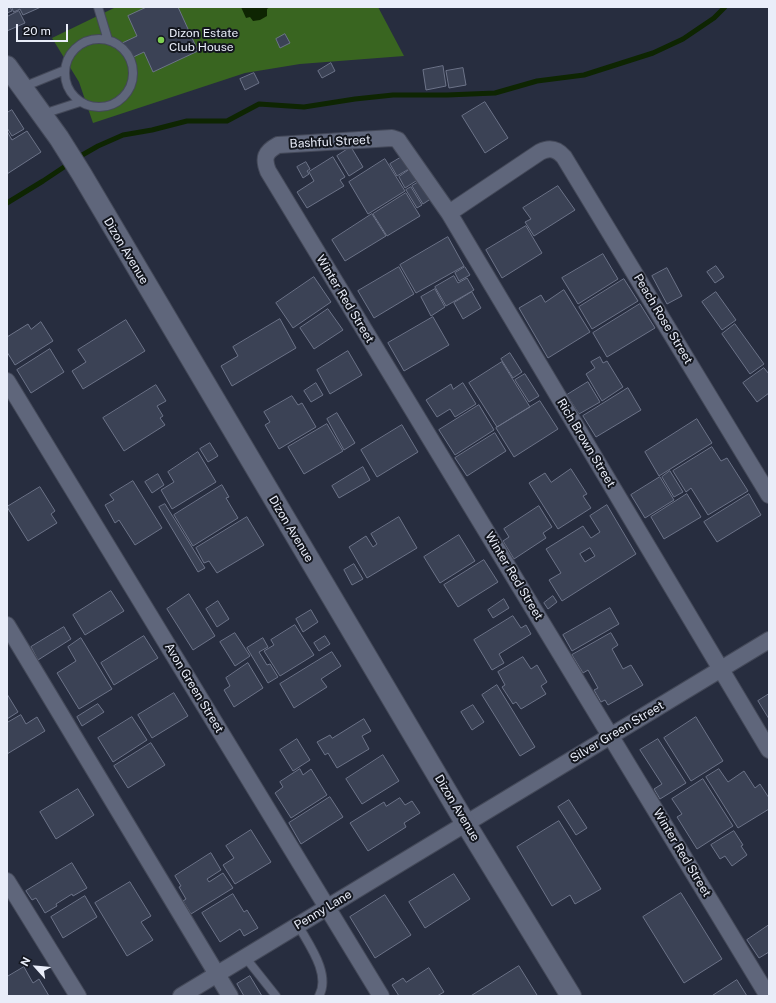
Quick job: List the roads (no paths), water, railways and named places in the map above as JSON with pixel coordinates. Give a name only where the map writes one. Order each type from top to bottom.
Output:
[{"type":"street","name":"Dizon Avenue","points":[[7,66],[59,138],[466,824],[571,996]]},
{"type":"street","name":"Bashful Street","points":[[266,154],[271,148],[278,145],[392,138],[398,140]]},
{"type":"street","name":"Rich Brown Street","points":[[398,140],[449,213],[769,750]]},
{"type":"street","name":"Peach Rose Street","points":[[449,213],[540,152],[546,149],[559,151],[769,495]]},
{"type":"street","name":"Winter Red Street","points":[[266,154],[264,162],[268,172],[768,996]]},
{"type":"street","name":"Avon Green Street","points":[[7,381],[381,996]]},
{"type":"street","points":[[7,625],[230,996]]},
{"type":"street","name":"Silver Green Street","points":[[466,824],[769,640]]},
{"type":"street","name":"Penny Lane","points":[[181,996],[466,824]]},
{"type":"street","points":[[7,881],[78,996]]},
{"type":"lane","points":[[98,7],[108,40]]},
{"type":"lane","points":[[93,39],[108,40],[119,45],[127,53],[132,64],[133,75],[130,87],[124,97],[114,104],[103,108],[91,107],[80,102],[73,96],[65,79],[65,70],[70,56],[80,45],[93,39]]},
{"type":"lane","points":[[23,87],[65,70]]},
{"type":"lane","points":[[42,115],[80,102]]},
{"type":"lane","points":[[298,925],[321,968],[323,982],[322,990],[319,996]]},
{"type":"lane","points":[[245,957],[276,996]]},
{"type":"waterway","points":[[77,158],[98,146],[123,135],[152,130],[187,121],[227,121],[259,104],[304,107],[393,95],[495,93],[537,81],[584,75],[653,53],[683,39],[714,18],[725,7]]},
{"type":"waterway","points":[[7,203],[70,163]]},
{"type":"place","name":"Dizon Estate Club House","points":[[161,40]]}]
